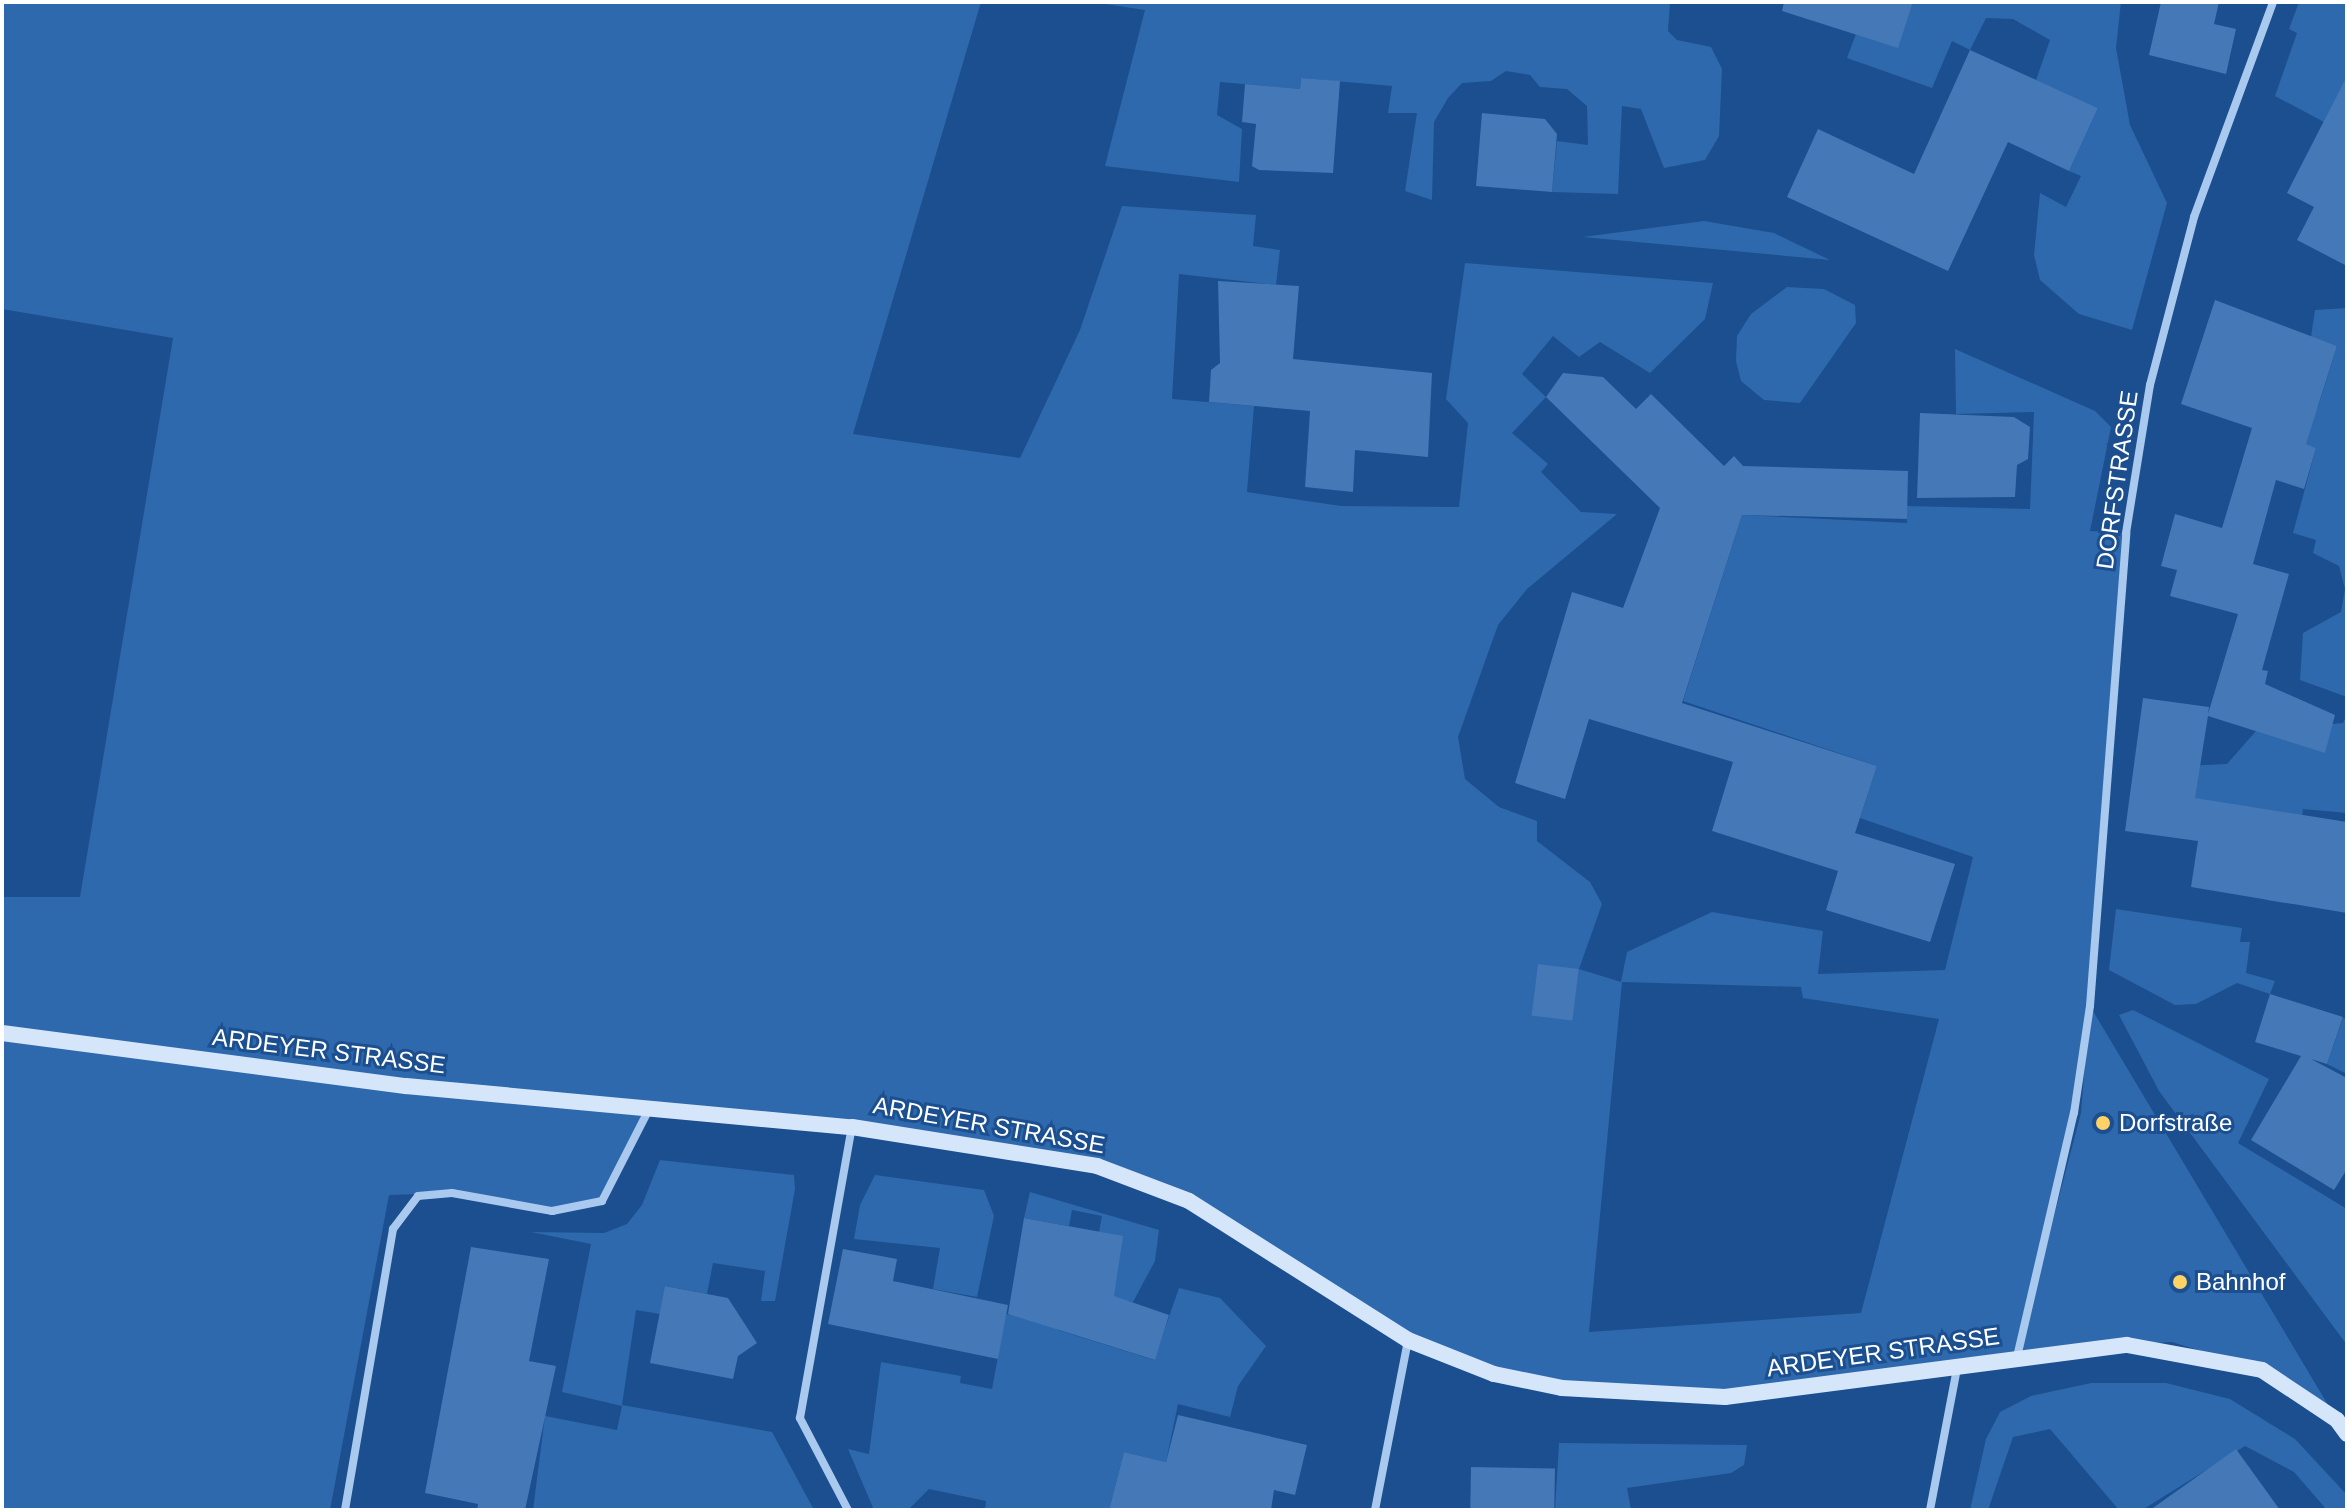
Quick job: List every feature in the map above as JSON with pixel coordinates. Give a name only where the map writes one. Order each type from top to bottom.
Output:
[{"type":"main road","name":"ARDEYER STRASSE","points":[[2,1033],[406,1086],[651,1105],[852,1127],[1120,1172],[1189,1201],[1408,1340],[1494,1374],[1598,1394],[1725,1397],[2127,1345],[2212,1356],[2262,1370],[2337,1420],[2347,1434]]},
{"type":"street","name":"DORFSTRASSE","points":[[2017,1357],[2074,1113],[2090,1006],[2126,533],[2150,385],[2194,217],[2273,2]]},
{"type":"street","points":[[345,1510],[393,1229],[418,1196],[452,1193],[552,1211],[602,1201],[651,1105]]},
{"type":"street","name":"ARDEYER STRASSE","points":[[848,1510],[800,1418],[852,1127]]},
{"type":"street","points":[[1375,1510],[1408,1340]]},
{"type":"street","points":[[1930,1510],[1957,1369]]},
{"type":"shaded area","points":[[2,2],[981,2],[853,434],[1020,458],[1080,330],[1122,206],[1256,215],[1253,246],[1280,250],[1276,285],[1179,274],[1172,399],[1254,406],[1247,492],[1341,506],[1459,507],[1468,423],[1446,399],[1465,263],[1713,283],[1705,319],[1650,373],[1600,342],[1579,357],[1553,336],[1522,374],[1546,397],[1512,433],[1548,464],[1541,472],[1581,512],[1617,514],[1527,589],[1498,625],[1458,737],[1465,779],[1499,807],[1537,821],[1537,841],[1590,882],[1602,904],[1579,969],[1621,982],[1627,952],[1712,912],[1823,931],[1818,974],[1945,970],[1973,857],[1860,818],[1877,766],[1683,701],[1742,515],[1907,523],[1907,506],[2030,509],[2034,412],[1956,414],[1955,349],[2095,411],[2111,427],[2090,531],[2126,533],[2090,1006],[2337,1420],[2262,1370],[2172,1342],[2070,1348],[1725,1397],[1562,1388],[1408,1340],[1254,1243],[1120,1172],[652,1105],[602,1201],[552,1211],[452,1193],[389,1195],[330,1510],[2,1510],[2,897],[80,897],[173,338],[2,309]],"holes":[[[1622,982],[1801,987],[1803,998],[1939,1019],[1861,1313],[1589,1332]],[[2088,1026],[2081,1113],[2027,1319]]]},
{"type":"shaded area","points":[[1092,2],[1670,2],[1668,31],[1677,40],[1711,47],[1722,69],[1719,136],[1705,160],[1664,168],[1641,109],[1622,106],[1618,194],[1552,192],[1557,141],[1588,145],[1587,106],[1567,89],[1540,87],[1530,75],[1506,71],[1491,81],[1462,83],[1448,98],[1434,122],[1432,200],[1405,191],[1417,113],[1388,113],[1392,86],[1301,78],[1300,89],[1220,82],[1217,115],[1242,129],[1239,182],[1105,166],[1145,10]]},
{"type":"shaded area","points":[[1913,2],[2121,2],[2116,48],[2130,125],[2167,203],[2132,330],[2079,314],[2040,280],[2034,255],[2040,193],[2066,207],[2081,176],[2069,171],[2098,108],[2036,80],[2050,40],[2013,19],[1986,18],[1970,50],[1952,41],[1932,88],[1847,58],[1856,34],[1897,47]]},
{"type":"shaded area","points":[[2299,2],[2347,2],[2347,90],[2341,88],[2324,122],[2275,96],[2297,33],[2289,29]]},
{"type":"shaded area","points":[[1704,221],[1774,233],[1830,260],[1583,237]]},
{"type":"shaded area","points":[[1787,287],[1824,289],[1855,305],[1856,323],[1800,403],[1764,400],[1741,381],[1736,361],[1737,336],[1751,314]]},
{"type":"shaded area","points":[[2347,308],[2347,697],[2300,680],[2303,633],[2341,612],[2345,589],[2339,566],[2313,553],[2316,540],[2293,533],[2316,448],[2292,440],[2318,407],[2337,346],[2311,337],[2315,310]]},
{"type":"shaded area","points":[[2347,714],[2347,813],[2303,809],[2292,904],[2266,900],[2280,812],[2180,798],[2185,766],[2227,764],[2256,731],[2343,723]]},
{"type":"shaded area","points":[[2116,909],[2242,928],[2240,942],[2250,942],[2246,973],[2275,981],[2270,994],[2237,983],[2196,1004],[2175,1005],[2109,970]]},
{"type":"shaded area","points":[[2133,1010],[2269,1079],[2238,1143],[2347,1209],[2347,1345],[2159,1091],[2119,1015]]},
{"type":"shaded area","points":[[2343,1018],[2347,1019],[2347,1074],[2327,1064]]},
{"type":"shaded area","points":[[660,1160],[794,1175],[795,1189],[775,1301],[761,1301],[765,1271],[713,1263],[707,1294],[666,1286],[660,1314],[636,1310],[622,1405],[772,1432],[814,1510],[533,1510],[545,1416],[617,1430],[622,1406],[562,1392],[591,1244],[531,1232],[604,1233],[627,1224],[642,1205]]},
{"type":"shaded area","points":[[875,1175],[984,1190],[994,1216],[977,1297],[933,1289],[940,1248],[854,1239],[860,1205]]},
{"type":"shaded area","points":[[1030,1192],[1159,1230],[1155,1261],[1133,1302],[1113,1299],[1099,1232],[1102,1216],[1072,1210],[1069,1226],[1024,1218]]},
{"type":"shaded area","points":[[1179,1288],[1220,1298],[1266,1346],[1238,1386],[1230,1417],[1178,1404],[1166,1462],[1124,1452],[1109,1510],[985,1510],[986,1501],[929,1489],[908,1510],[874,1510],[848,1449],[869,1454],[881,1362],[961,1376],[960,1383],[992,1389],[1006,1314],[1060,1322],[1058,1330],[1154,1360]]},
{"type":"shaded area","points":[[2091,1383],[2166,1383],[2230,1399],[2295,1439],[2347,1495],[2347,1510],[2327,1510],[2294,1472],[2245,1446],[2142,1510],[2119,1510],[2050,1429],[2013,1437],[1988,1510],[1970,1510],[1986,1439],[2000,1412],[2031,1396]]},
{"type":"shaded area","points":[[1559,1443],[1747,1445],[1744,1465],[1731,1473],[1627,1488],[1631,1510],[1555,1510]]},
{"type":"building","points":[[1784,2],[1913,2],[1898,48],[1782,11]]},
{"type":"building","points":[[2161,2],[2219,2],[2214,24],[2236,29],[2226,74],[2149,55]]},
{"type":"building","points":[[1970,50],[2098,108],[2069,171],[2008,142],[1948,271],[1787,197],[1818,129],[1914,174]]},
{"type":"building","points":[[2347,76],[2347,266],[2297,240],[2314,207],[2287,193]]},
{"type":"building","points":[[1301,78],[1340,81],[1333,173],[1259,170],[1252,166],[1256,124],[1242,122],[1245,84],[1300,89]]},
{"type":"building","points":[[1482,113],[1545,119],[1557,134],[1552,192],[1476,186]]},
{"type":"building","points":[[1218,281],[1299,286],[1293,359],[1432,373],[1428,457],[1355,450],[1353,492],[1305,487],[1310,411],[1209,402],[1211,370],[1220,363]]},
{"type":"building","points":[[2215,300],[2337,346],[2306,444],[2316,448],[2304,489],[2276,480],[2253,564],[2289,574],[2262,670],[2268,671],[2265,684],[2335,715],[2325,753],[2208,716],[2195,798],[2347,822],[2347,913],[2191,887],[2198,841],[2125,831],[2143,698],[2209,707],[2208,714],[2238,614],[2170,596],[2177,570],[2161,566],[2175,514],[2222,528],[2252,428],[2181,404]]},
{"type":"building","points":[[1563,373],[1603,377],[1636,409],[1651,394],[1724,466],[1734,456],[1743,466],[1908,471],[1907,519],[1742,515],[1682,703],[1877,766],[1855,833],[1955,864],[1930,942],[1826,910],[1838,871],[1712,831],[1733,762],[1589,719],[1565,799],[1515,783],[1572,592],[1623,608],[1660,508],[1546,397]]},
{"type":"building","points":[[1920,413],[2014,417],[2030,427],[2028,459],[2017,465],[2015,497],[1917,498]]},
{"type":"building","points":[[1538,964],[1579,969],[1572,1021],[1532,1016]]},
{"type":"building","points":[[2270,994],[2343,1017],[2327,1064],[2311,1059],[2347,1078],[2347,1169],[2334,1190],[2251,1140],[2301,1056],[2255,1042]]},
{"type":"building","points":[[1024,1218],[1123,1236],[1114,1296],[1169,1315],[1155,1360],[1008,1314]]},
{"type":"building","points":[[471,1247],[549,1259],[529,1361],[556,1366],[525,1510],[477,1510],[478,1504],[425,1493]]},
{"type":"building","points":[[843,1249],[897,1259],[893,1281],[1008,1305],[998,1359],[828,1324]]},
{"type":"building","points":[[665,1286],[728,1298],[757,1343],[738,1356],[733,1379],[650,1363]]},
{"type":"building","points":[[1178,1415],[1307,1445],[1295,1495],[1274,1490],[1271,1510],[1109,1510],[1124,1452],[1166,1462]]},
{"type":"building","points":[[2236,1449],[2280,1510],[2150,1510]]},
{"type":"building","points":[[1471,1467],[1555,1468],[1554,1510],[1470,1510]]},
{"type":"place","name":"Dorfstraße","points":[[2103,1123]]},
{"type":"place","name":"Bahnhof","points":[[2180,1282]]}]
